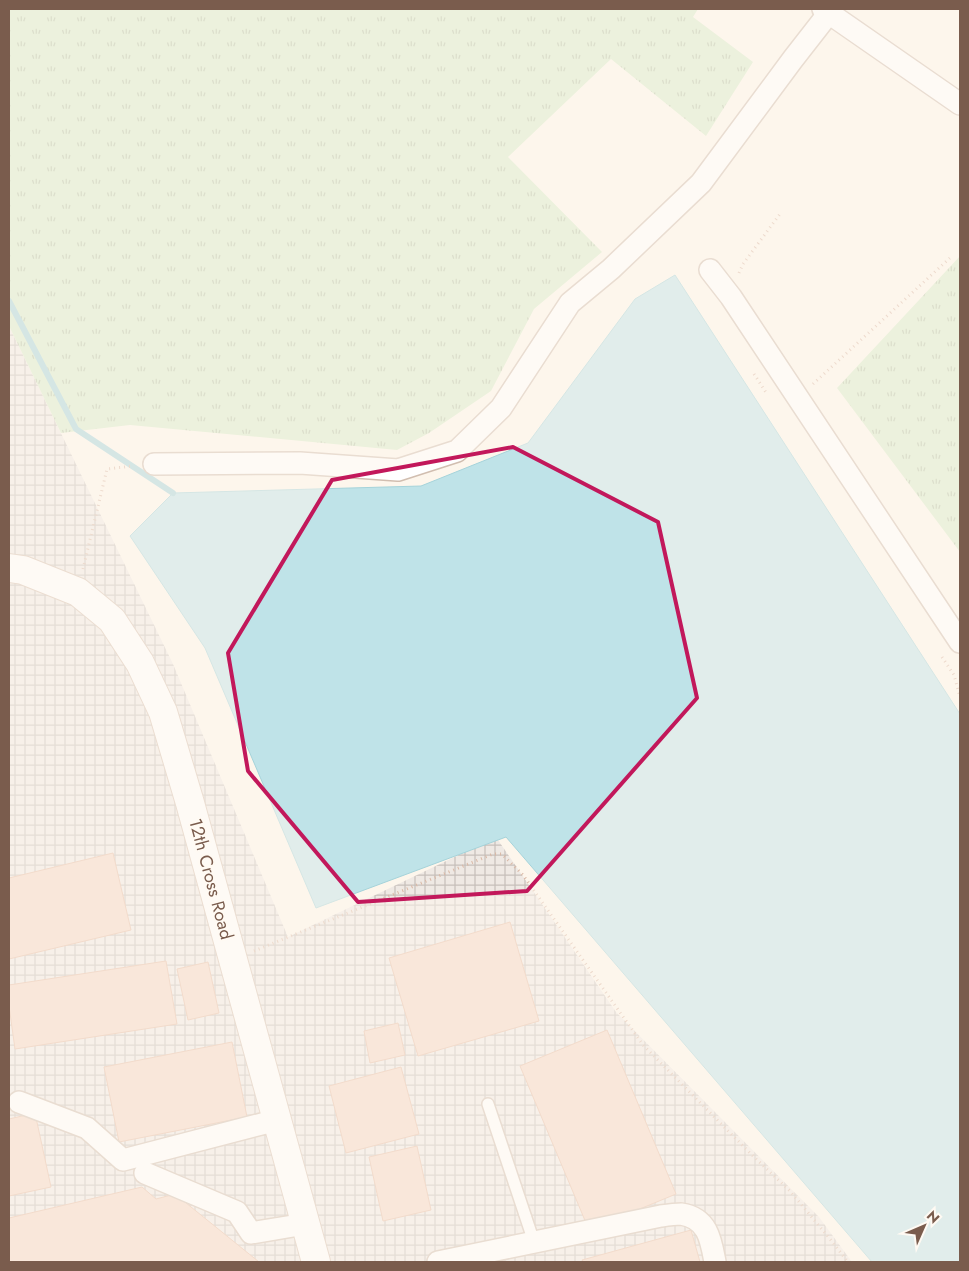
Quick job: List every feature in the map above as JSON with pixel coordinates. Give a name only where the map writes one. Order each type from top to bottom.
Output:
[{"type":"street","points":[[154,464],[300,463],[398,470],[457,451],[501,408],[570,304],[701,183],[828,10],[960,104]]},
{"type":"street","points":[[710,270],[731,297],[960,642]]},
{"type":"street","name":"12th Cross Road","points":[[9,568],[23,570],[78,592],[112,620],[140,663],[162,712],[233,959],[316,1262]]},
{"type":"street","points":[[19,1102],[87,1128],[123,1160],[276,1120]]},
{"type":"street","points":[[145,1173],[237,1212],[251,1233],[305,1224]]},
{"type":"street","points":[[438,1262],[661,1216],[680,1214],[698,1219],[708,1233],[715,1262]]},
{"type":"lane","points":[[488,1104],[534,1242]]},
{"type":"path","points":[[731,297],[743,264],[780,214]]},
{"type":"path","points":[[798,398],[951,257]]},
{"type":"path","points":[[87,551],[107,469],[154,464]]},
{"type":"path","points":[[233,959],[493,854],[502,854],[523,875],[643,1044],[790,1191],[848,1262]]},
{"type":"highlighted area","points":[[513,447],[658,522],[697,698],[527,891],[358,902],[248,771],[228,653],[332,480]]},
{"type":"shaded area","points":[[9,326],[173,664],[288,937],[496,837],[616,1012],[819,1217],[852,1262],[9,1262]]},
{"type":"green space","points":[[9,9],[698,9],[693,17],[753,62],[706,136],[611,59],[508,157],[602,252],[534,309],[491,391],[429,433],[397,450],[130,425],[61,433],[9,326]]},
{"type":"green space","points":[[960,256],[960,552],[837,388]]},
{"type":"water","points":[[675,275],[960,714],[960,1262],[872,1262],[506,837],[316,908],[205,648],[130,536],[173,493],[421,486],[528,443],[635,299]]},
{"type":"building","points":[[113,853],[131,930],[9,959],[9,878]]},
{"type":"building","points":[[510,922],[539,1021],[418,1056],[389,958]]},
{"type":"building","points":[[166,961],[177,1024],[15,1049],[9,1006],[9,985]]},
{"type":"building","points":[[208,962],[219,1013],[188,1020],[177,969]]},
{"type":"building","points":[[398,1023],[405,1055],[370,1063],[364,1031]]},
{"type":"building","points":[[607,1030],[676,1194],[589,1230],[520,1066]]},
{"type":"building","points":[[232,1042],[247,1117],[119,1142],[104,1067]]},
{"type":"building","points":[[401,1067],[419,1134],[346,1153],[329,1086]]},
{"type":"building","points":[[35,1113],[51,1187],[9,1196],[9,1119]]},
{"type":"building","points":[[417,1146],[431,1210],[383,1221],[369,1157]]},
{"type":"building","points":[[142,1187],[156,1199],[175,1194],[259,1262],[9,1262],[9,1218]]},
{"type":"building","points":[[691,1230],[700,1262],[583,1262],[582,1260]]},
{"type":"waterway","points":[[9,301],[76,429],[173,493]]}]
